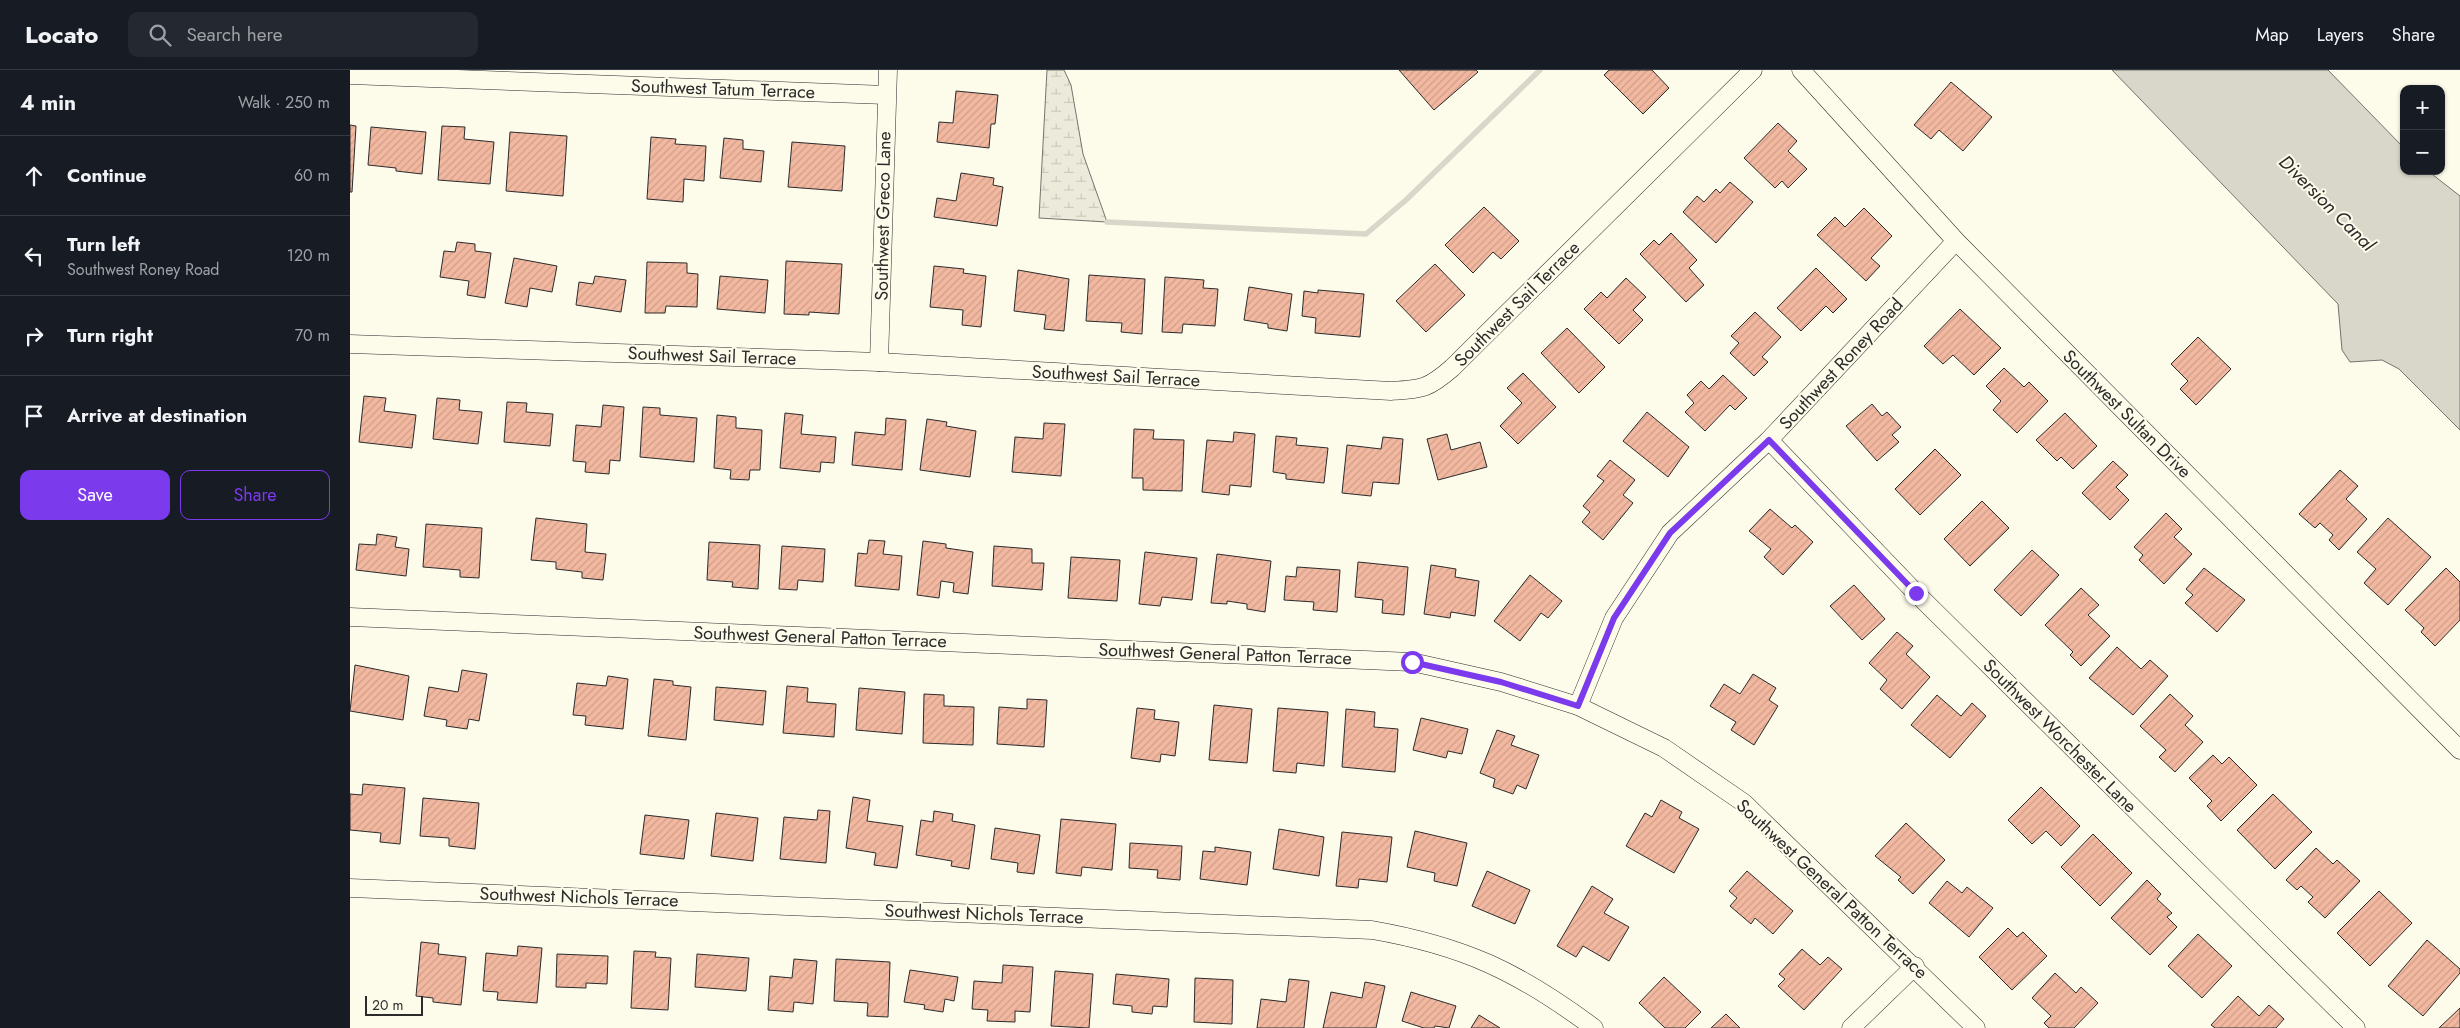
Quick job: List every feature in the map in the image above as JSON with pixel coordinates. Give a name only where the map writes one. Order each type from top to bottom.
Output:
[{"type":"street","name":"Southwest Greco Lane","points":[[879,362],[888,70]]},
{"type":"street","name":"Southwest Sail Terrace","points":[[350,344],[879,362],[1390,391],[1422,389],[1437,381],[1452,368],[1752,70]]},
{"type":"street","name":"Southwest Sultan Drive","points":[[1801,70],[1956,241],[2460,750]]},
{"type":"street","name":"Southwest Tatum Terrace","points":[[350,75],[886,95]]},
{"type":"street","name":"Southwest Roney Road","points":[[1578,706],[1614,618],[1670,533],[1769,440],[1956,241]]},
{"type":"street","name":"Southwest Worchester Lane","points":[[1769,440],[1916,593],[2356,1028]]},
{"type":"street","name":"Southwest General Patton Terrace","points":[[350,618],[1412,662],[1501,682],[1578,706],[1664,748],[1744,803],[1915,966],[1976,1028]]},
{"type":"street","name":"Southwest Nichols Terrace","points":[[350,888],[1372,930],[1418,938],[1478,958],[1541,990],[1594,1028]]},
{"type":"street","points":[[1851,1028],[1915,966]]},
{"type":"green space","points":[[1047,70],[1064,70],[1071,85],[1083,154],[1107,222],[1039,218]]},
{"type":"water","name":"Diversion Canal","points":[[2112,70],[2328,70],[2400,144],[2400,175],[2433,175],[2460,196],[2460,430],[2399,369],[2382,360],[2350,362],[2342,350],[2338,304]]},
{"type":"building","points":[[1399,70],[1476,70],[1478,72],[1434,110]]},
{"type":"building","points":[[1609,70],[1652,70],[1669,88],[1643,114],[1604,75]]},
{"type":"building","points":[[1951,82],[1992,117],[1963,151],[1939,130],[1931,139],[1914,125]]},
{"type":"building","points":[[956,91],[998,95],[995,124],[991,124],[989,148],[937,142],[939,122],[953,123]]},
{"type":"building","points":[[1778,123],[1797,141],[1788,151],[1807,169],[1788,188],[1782,181],[1775,188],[1744,158]]},
{"type":"building","points":[[350,125],[356,126],[352,192],[350,192]]},
{"type":"building","points":[[442,126],[465,127],[464,139],[494,142],[490,184],[438,180]]},
{"type":"building","points":[[371,127],[426,132],[422,174],[396,171],[396,168],[368,165]]},
{"type":"building","points":[[510,132],[567,136],[563,196],[506,191]]},
{"type":"building","points":[[651,137],[676,139],[675,144],[706,146],[704,181],[684,179],[683,202],[647,199]]},
{"type":"building","points":[[724,138],[743,140],[743,149],[764,151],[761,182],[720,178]]},
{"type":"building","points":[[792,142],[845,146],[842,191],[788,187]]},
{"type":"building","points":[[961,173],[994,178],[993,185],[1003,187],[997,226],[934,217],[937,198],[956,201]]},
{"type":"building","points":[[1730,182],[1753,202],[1716,243],[1683,212],[1697,196],[1704,202],[1716,189],[1720,193]]},
{"type":"building","points":[[1484,207],[1519,241],[1501,259],[1493,252],[1473,273],[1445,245]]},
{"type":"building","points":[[1864,208],[1892,236],[1871,258],[1880,266],[1866,281],[1817,235],[1835,217],[1845,227]]},
{"type":"building","points":[[1671,233],[1697,260],[1689,268],[1704,285],[1686,302],[1640,254],[1654,240],[1659,245]]},
{"type":"building","points":[[457,242],[475,244],[475,251],[491,253],[485,298],[467,295],[469,281],[440,277],[444,251],[455,252]]},
{"type":"building","points":[[514,258],[557,266],[552,292],[530,288],[527,307],[505,303]]},
{"type":"building","points":[[786,261],[842,264],[839,314],[809,312],[809,315],[784,314]]},
{"type":"building","points":[[647,262],[687,263],[687,273],[698,274],[697,307],[666,306],[665,313],[645,313]]},
{"type":"building","points":[[1435,264],[1465,295],[1426,332],[1396,301]]},
{"type":"building","points":[[934,266],[964,269],[963,273],[986,276],[981,327],[962,325],[963,310],[930,307]]},
{"type":"building","points":[[1816,268],[1847,299],[1833,313],[1826,306],[1801,331],[1777,308]]},
{"type":"building","points":[[1018,270],[1069,279],[1064,331],[1044,329],[1046,315],[1014,311]]},
{"type":"building","points":[[1089,275],[1145,279],[1142,334],[1121,332],[1122,323],[1086,321]]},
{"type":"building","points":[[595,276],[626,280],[621,312],[576,305],[579,282],[593,284]]},
{"type":"building","points":[[720,276],[768,280],[765,313],[717,309]]},
{"type":"building","points":[[1165,277],[1204,280],[1203,288],[1218,289],[1215,326],[1183,324],[1182,333],[1162,332]]},
{"type":"building","points":[[1626,278],[1646,297],[1633,310],[1643,320],[1619,344],[1584,309],[1601,292],[1607,298]]},
{"type":"building","points":[[1249,287],[1292,294],[1287,331],[1268,328],[1268,324],[1244,320]]},
{"type":"building","points":[[1318,290],[1364,294],[1360,337],[1315,333],[1316,318],[1302,316],[1304,291],[1318,293]]},
{"type":"building","points":[[1960,309],[2001,348],[1974,375],[1953,355],[1943,364],[1924,346]]},
{"type":"building","points":[[1755,312],[1781,337],[1762,357],[1768,362],[1754,376],[1730,353],[1739,343],[1731,336]]},
{"type":"building","points":[[1567,328],[1605,367],[1579,393],[1541,353]]},
{"type":"building","points":[[2198,337],[2231,369],[2196,405],[2180,389],[2188,381],[2171,364]]},
{"type":"building","points":[[2004,368],[2024,387],[2029,382],[2048,401],[2017,433],[1993,410],[2001,401],[1986,386]]},
{"type":"building","points":[[1523,373],[1556,407],[1518,444],[1500,426],[1522,403],[1507,388]]},
{"type":"building","points":[[1723,375],[1747,398],[1735,410],[1730,405],[1705,431],[1685,412],[1694,403],[1687,395],[1701,381],[1709,389]]},
{"type":"building","points":[[364,396],[386,398],[384,411],[416,415],[412,448],[359,442]]},
{"type":"building","points":[[437,398],[460,400],[459,410],[482,412],[478,444],[433,439]]},
{"type":"building","points":[[507,402],[527,403],[526,412],[553,414],[550,446],[504,442]]},
{"type":"building","points":[[1872,404],[1882,416],[1887,412],[1901,427],[1892,435],[1899,442],[1877,461],[1846,426]]},
{"type":"building","points":[[603,405],[624,407],[620,461],[610,460],[609,474],[585,472],[586,462],[573,461],[576,425],[601,427]]},
{"type":"building","points":[[643,407],[660,408],[660,415],[697,418],[694,462],[640,457]]},
{"type":"building","points":[[1647,412],[1689,447],[1668,477],[1623,441]]},
{"type":"building","points":[[785,413],[803,415],[801,434],[836,437],[834,463],[821,462],[820,472],[780,468]]},
{"type":"building","points":[[2065,413],[2097,446],[2073,469],[2061,457],[2057,461],[2036,440]]},
{"type":"building","points":[[717,415],[736,417],[736,428],[762,430],[760,470],[750,470],[749,480],[730,479],[731,470],[714,468]]},
{"type":"building","points":[[886,418],[906,420],[902,470],[852,465],[855,432],[885,435]]},
{"type":"building","points":[[927,419],[947,422],[946,426],[976,431],[970,477],[920,470]]},
{"type":"building","points":[[1044,423],[1065,424],[1061,476],[1012,472],[1015,437],[1043,439]]},
{"type":"building","points":[[1134,429],[1154,430],[1153,439],[1184,440],[1182,491],[1143,490],[1143,478],[1132,478]]},
{"type":"building","points":[[1234,432],[1255,434],[1251,487],[1230,485],[1229,495],[1202,492],[1207,440],[1233,442]]},
{"type":"building","points":[[1447,434],[1451,450],[1480,442],[1487,467],[1438,480],[1427,439]]},
{"type":"building","points":[[1276,436],[1297,438],[1296,445],[1328,448],[1324,483],[1286,479],[1286,474],[1273,472]]},
{"type":"building","points":[[1383,437],[1403,439],[1399,484],[1373,482],[1371,496],[1342,493],[1347,445],[1381,449]]},
{"type":"building","points":[[1935,449],[1961,475],[1920,515],[1895,489]]},
{"type":"building","points":[[1610,460],[1635,480],[1623,495],[1633,503],[1603,540],[1582,522],[1590,512],[1583,506],[1604,481],[1597,476]]},
{"type":"building","points":[[2113,461],[2128,475],[2116,487],[2129,500],[2110,520],[2082,493]]},
{"type":"building","points":[[2340,470],[2358,486],[2346,499],[2367,519],[2339,550],[2329,540],[2333,535],[2320,523],[2315,528],[2299,514]]},
{"type":"building","points":[[1982,501],[2009,528],[1970,566],[1944,539]]},
{"type":"building","points":[[1770,509],[1792,528],[1795,525],[1813,542],[1783,575],[1764,557],[1771,549],[1749,531]]},
{"type":"building","points":[[2166,513],[2182,529],[2174,537],[2192,554],[2164,584],[2139,560],[2143,555],[2134,547]]},
{"type":"building","points":[[536,518],[587,524],[585,552],[606,554],[603,580],[582,578],[582,572],[556,569],[556,562],[531,560]]},
{"type":"building","points":[[2388,518],[2431,557],[2388,605],[2364,583],[2376,569],[2357,552]]},
{"type":"building","points":[[426,524],[482,528],[479,578],[460,577],[460,570],[423,567]]},
{"type":"building","points":[[377,534],[397,537],[395,547],[409,549],[406,576],[356,570],[359,544],[376,545]]},
{"type":"building","points":[[869,540],[885,541],[883,554],[902,556],[899,590],[855,586],[858,553],[867,554]]},
{"type":"building","points":[[923,541],[946,544],[946,548],[973,552],[968,594],[953,592],[954,583],[941,581],[939,598],[917,595]]},
{"type":"building","points":[[709,542],[760,545],[758,589],[732,587],[733,582],[707,580]]},
{"type":"building","points":[[782,546],[825,549],[823,582],[798,580],[797,590],[779,589]]},
{"type":"building","points":[[994,546],[1032,549],[1032,563],[1044,563],[1042,590],[992,586]]},
{"type":"building","points":[[2032,550],[2059,575],[2021,616],[1994,590]]},
{"type":"building","points":[[1145,552],[1197,558],[1192,600],[1162,597],[1160,606],[1139,604]]},
{"type":"building","points":[[1217,554],[1271,561],[1265,612],[1247,609],[1247,604],[1227,601],[1227,604],[1211,603]]},
{"type":"building","points":[[1071,557],[1120,560],[1117,601],[1068,598]]},
{"type":"building","points":[[1358,562],[1408,567],[1404,615],[1382,613],[1383,600],[1355,597]]},
{"type":"building","points":[[1431,565],[1456,569],[1455,577],[1479,581],[1475,616],[1451,612],[1450,618],[1424,614]]},
{"type":"building","points":[[1297,567],[1340,570],[1337,612],[1313,610],[1314,602],[1284,600],[1286,576],[1296,577]]},
{"type":"building","points":[[2204,568],[2245,600],[2217,632],[2185,603],[2193,595],[2186,589]]},
{"type":"building","points":[[2446,568],[2460,582],[2460,620],[2435,646],[2421,632],[2424,628],[2405,610]]},
{"type":"building","points":[[1530,575],[1562,601],[1548,618],[1541,613],[1520,641],[1494,621]]},
{"type":"building","points":[[1854,585],[1885,619],[1862,640],[1830,606]]},
{"type":"building","points":[[2081,588],[2099,605],[2088,615],[2110,636],[2081,666],[2070,655],[2073,652],[2045,625]]},
{"type":"building","points":[[1897,632],[1913,646],[1906,654],[1930,677],[1902,709],[1880,689],[1887,680],[1869,663]]},
{"type":"building","points":[[2117,647],[2141,669],[2150,660],[2168,676],[2133,715],[2089,678]]},
{"type":"building","points":[[355,665],[409,676],[403,720],[350,711]]},
{"type":"building","points":[[462,670],[487,674],[479,721],[469,719],[467,729],[446,726],[447,720],[424,716],[429,687],[458,692]]},
{"type":"building","points":[[1753,674],[1776,688],[1769,700],[1778,706],[1754,745],[1731,730],[1736,722],[1710,706],[1724,684],[1740,694]]},
{"type":"building","points":[[608,676],[628,679],[623,729],[585,725],[586,716],[573,715],[577,683],[606,686]]},
{"type":"building","points":[[654,679],[673,681],[673,685],[691,687],[686,740],[648,736]]},
{"type":"building","points":[[787,686],[808,688],[807,702],[836,704],[834,737],[783,733]]},
{"type":"building","points":[[716,687],[766,691],[763,725],[714,720]]},
{"type":"building","points":[[859,688],[905,692],[902,734],[856,730]]},
{"type":"building","points":[[924,694],[944,695],[944,706],[974,707],[973,745],[923,743]]},
{"type":"building","points":[[2170,694],[2193,716],[2185,725],[2203,742],[2175,772],[2159,757],[2166,750],[2140,726]]},
{"type":"building","points":[[1937,695],[1961,716],[1972,703],[1986,716],[1950,758],[1911,725]]},
{"type":"building","points":[[1027,699],[1047,700],[1044,747],[997,744],[999,707],[1027,709]]},
{"type":"building","points":[[1214,705],[1252,709],[1247,763],[1209,760]]},
{"type":"building","points":[[1137,708],[1155,710],[1154,719],[1179,722],[1175,756],[1161,754],[1160,762],[1131,758]]},
{"type":"building","points":[[1278,708],[1328,712],[1324,766],[1297,763],[1296,773],[1273,771]]},
{"type":"building","points":[[1346,709],[1375,712],[1374,727],[1398,729],[1395,772],[1342,767]]},
{"type":"building","points":[[1421,718],[1468,729],[1462,754],[1448,751],[1446,758],[1413,750]]},
{"type":"building","points":[[1497,730],[1515,736],[1511,745],[1539,755],[1526,789],[1517,785],[1513,794],[1493,787],[1495,779],[1480,773]]},
{"type":"building","points":[[2213,755],[2222,764],[2229,757],[2257,785],[2221,821],[2207,806],[2212,801],[2189,778]]},
{"type":"building","points":[[363,784],[405,788],[400,844],[380,842],[381,833],[350,830],[350,794],[362,795]]},
{"type":"building","points":[[2041,787],[2080,826],[2061,846],[2046,831],[2032,844],[2008,820]]},
{"type":"building","points":[[2273,794],[2312,832],[2275,869],[2237,830]]},
{"type":"building","points":[[853,797],[870,800],[867,821],[903,826],[897,868],[874,865],[876,853],[846,848]]},
{"type":"building","points":[[423,798],[479,803],[475,849],[449,846],[449,838],[420,836]]},
{"type":"building","points":[[1661,800],[1682,812],[1679,818],[1699,829],[1674,873],[1626,846],[1645,813],[1652,817]]},
{"type":"building","points":[[818,810],[830,811],[826,863],[780,859],[784,817],[817,820]]},
{"type":"building","points":[[934,811],[953,814],[952,821],[975,825],[969,869],[951,866],[952,861],[916,855],[921,820],[933,822]]},
{"type":"building","points":[[716,813],[758,818],[753,861],[711,856]]},
{"type":"building","points":[[645,815],[689,820],[684,859],[640,854]]},
{"type":"building","points":[[1061,819],[1116,824],[1112,870],[1082,867],[1081,876],[1056,873]]},
{"type":"building","points":[[1906,823],[1945,860],[1913,894],[1898,880],[1901,877],[1875,856]]},
{"type":"building","points":[[995,828],[1040,835],[1034,874],[1017,872],[1018,863],[991,859]]},
{"type":"building","points":[[1279,829],[1324,837],[1319,876],[1273,869]]},
{"type":"building","points":[[1415,831],[1467,843],[1457,886],[1434,881],[1435,873],[1407,867]]},
{"type":"building","points":[[1342,832],[1392,837],[1387,882],[1359,879],[1358,888],[1336,886]]},
{"type":"building","points":[[2093,834],[2132,873],[2100,906],[2061,867]]},
{"type":"building","points":[[1130,843],[1182,846],[1180,880],[1157,878],[1158,870],[1129,868]]},
{"type":"building","points":[[1215,847],[1251,852],[1247,885],[1200,879],[1203,851],[1215,852]]},
{"type":"building","points":[[2316,848],[2333,864],[2337,860],[2360,881],[2325,918],[2308,902],[2313,897],[2301,886],[2297,890],[2286,880]]},
{"type":"building","points":[[1487,871],[1530,890],[1515,924],[1472,906]]},
{"type":"building","points":[[1747,871],[1793,911],[1773,934],[1755,918],[1751,924],[1730,906],[1737,898],[1729,891]]},
{"type":"building","points":[[2147,880],[2161,894],[2157,899],[2172,913],[2167,917],[2177,927],[2150,955],[2111,918]]},
{"type":"building","points":[[1947,881],[1962,893],[1967,887],[1993,908],[1969,937],[1929,903]]},
{"type":"building","points":[[1592,886],[1613,899],[1604,913],[1629,927],[1609,961],[1583,946],[1576,957],[1557,946]]},
{"type":"building","points":[[2379,891],[2412,923],[2370,966],[2337,933]]},
{"type":"building","points":[[2008,928],[2017,937],[2023,932],[2047,956],[2012,990],[1979,957]]},
{"type":"building","points":[[2198,934],[2232,966],[2202,998],[2168,966]]},
{"type":"building","points":[[2427,940],[2460,969],[2460,973],[2423,1016],[2388,986]]},
{"type":"building","points":[[421,942],[439,944],[438,954],[466,957],[461,1005],[433,1002],[433,998],[416,996]]},
{"type":"building","points":[[518,946],[542,948],[537,1003],[497,1000],[498,992],[483,991],[486,953],[517,956]]},
{"type":"building","points":[[1802,949],[1820,965],[1828,957],[1842,969],[1804,1010],[1778,986],[1785,979],[1779,974]]},
{"type":"building","points":[[634,951],[656,952],[655,957],[671,958],[668,1010],[631,1008]]},
{"type":"building","points":[[557,954],[608,956],[607,984],[586,983],[586,988],[556,987]]},
{"type":"building","points":[[697,954],[749,958],[746,991],[695,987]]},
{"type":"building","points":[[794,959],[817,961],[813,1004],[794,1002],[793,1012],[768,1010],[770,976],[792,978]]},
{"type":"building","points":[[836,959],[890,962],[888,1017],[867,1016],[868,1003],[834,1001]]},
{"type":"building","points":[[1003,965],[1033,967],[1030,1012],[1015,1011],[1015,1022],[987,1021],[988,1010],[972,1009],[974,981],[1002,983]]},
{"type":"building","points":[[910,970],[958,977],[954,1001],[945,999],[943,1012],[924,1009],[925,1005],[904,1002]]},
{"type":"building","points":[[1055,971],[1093,974],[1089,1028],[1051,1026]]},
{"type":"building","points":[[2055,973],[2076,993],[2081,987],[2098,1003],[2074,1028],[2049,1028],[2044,1023],[2051,1016],[2032,998]]},
{"type":"building","points":[[1116,974],[1169,979],[1167,1007],[1153,1006],[1152,1014],[1132,1012],[1132,1006],[1113,1004]]},
{"type":"building","points":[[1664,977],[1701,1012],[1685,1028],[1665,1028],[1639,1003]]},
{"type":"building","points":[[1195,978],[1233,980],[1232,1024],[1194,1022]]},
{"type":"building","points":[[1289,979],[1309,981],[1304,1028],[1257,1028],[1261,999],[1286,1002]]},
{"type":"building","points":[[1365,982],[1385,986],[1376,1028],[1323,1028],[1331,992],[1362,998]]},
{"type":"building","points":[[1411,992],[1456,1006],[1449,1028],[1435,1026],[1434,1028],[1424,1028],[1402,1021]]},
{"type":"building","points":[[2238,996],[2259,1016],[2269,1005],[2284,1019],[2276,1028],[2215,1028],[2211,1025]]},
{"type":"building","points":[[2460,1008],[2460,1028],[2439,1028]]},
{"type":"building","points":[[1726,1014],[1740,1028],[1711,1028]]},
{"type":"building","points":[[1479,1015],[1500,1028],[1471,1028]]},
{"type":"waterway","points":[[1107,222],[1366,234],[1406,200],[1540,70]]},
{"type":"route","points":[[1412,662],[1501,682],[1578,706],[1614,618],[1670,533],[1769,440],[1916,593]]}]
